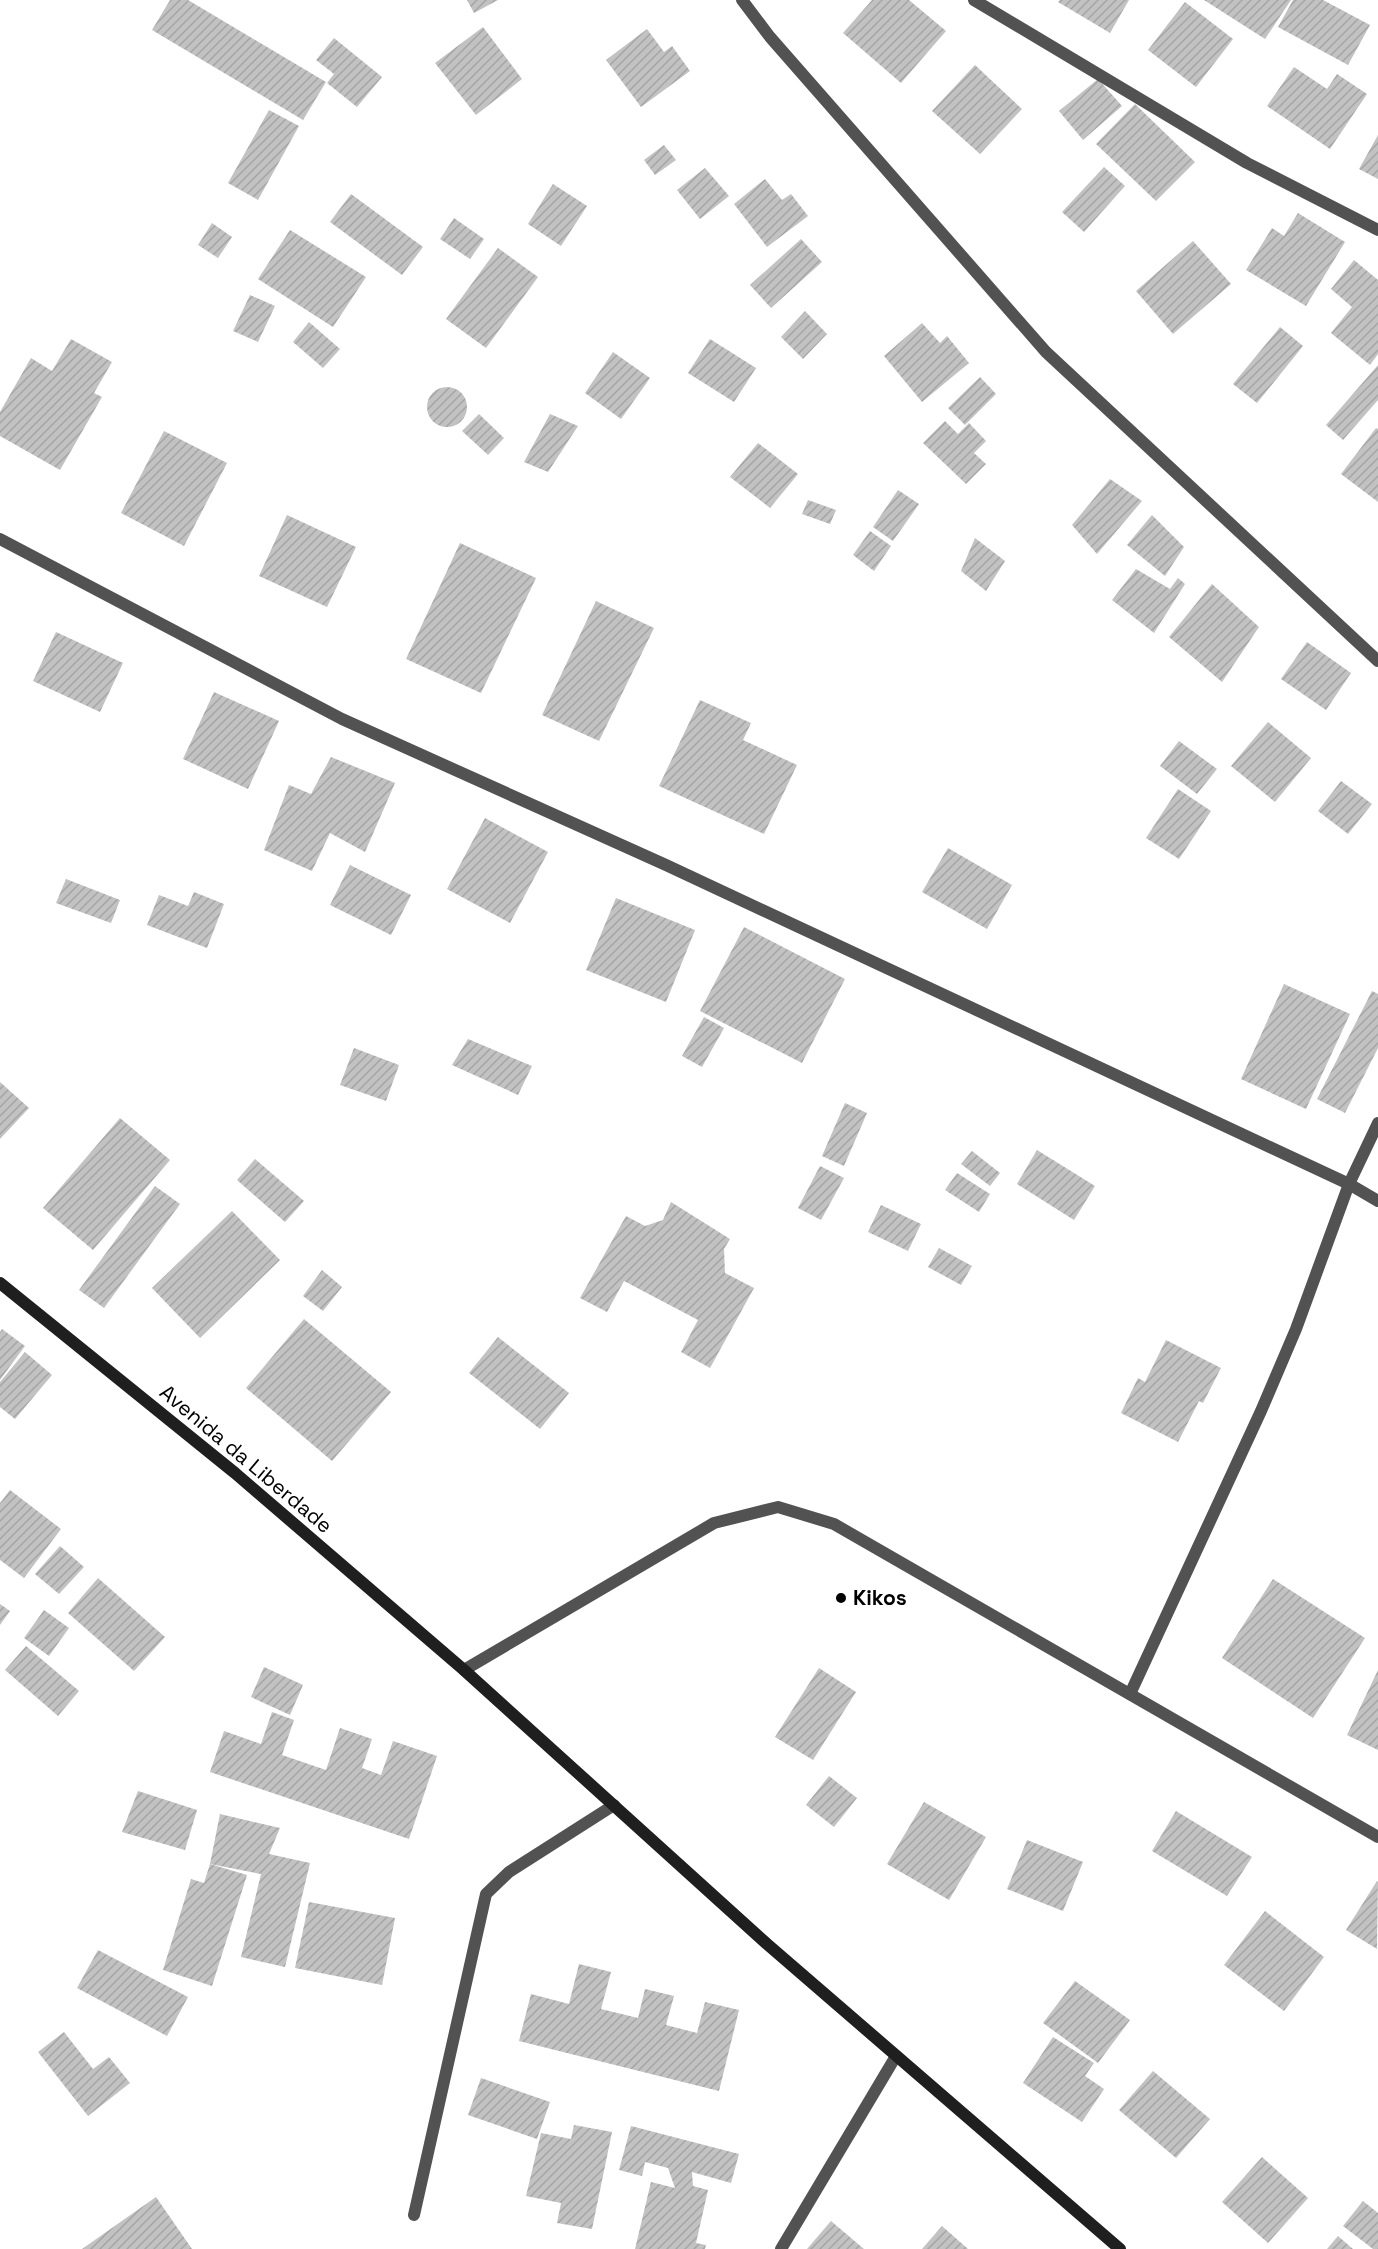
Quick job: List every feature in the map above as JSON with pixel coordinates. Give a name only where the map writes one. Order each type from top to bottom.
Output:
[{"type":"street","points":[[742,0],[770,37],[1046,352],[1378,661]]},
{"type":"street","points":[[974,0],[1247,163],[1378,230]]},
{"type":"street","points":[[0,539],[342,719],[666,865],[1349,1184],[1378,1201]]},
{"type":"street","points":[[1130,1694],[1261,1412],[1296,1329],[1349,1184],[1378,1123]]},
{"type":"street","name":"Avenida da Liberdade","points":[[0,1283],[235,1473],[464,1670],[767,1944],[1120,2249]]},
{"type":"street","points":[[464,1670],[714,1523],[778,1507],[834,1524],[1378,1836]]},
{"type":"street","points":[[414,2215],[486,1894],[509,1872],[614,1805]]},
{"type":"street","points":[[781,2249],[896,2056]]},
{"type":"building","points":[[170,0],[188,0],[326,82],[303,120],[152,30]]},
{"type":"building","points":[[467,0],[498,0],[474,13]]},
{"type":"building","points":[[872,0],[909,0],[946,31],[901,83],[843,33]]},
{"type":"building","points":[[1060,0],[1129,0],[1110,33],[1058,2]]},
{"type":"building","points":[[1204,0],[1291,0],[1265,39]]},
{"type":"building","points":[[1293,0],[1323,0],[1370,25],[1348,65],[1278,27]]},
{"type":"building","points":[[1185,2],[1233,39],[1196,87],[1148,50]]},
{"type":"building","points":[[483,27],[522,79],[476,115],[435,63]]},
{"type":"building","points":[[647,29],[664,52],[672,46],[690,71],[641,107],[606,60]]},
{"type":"building","points":[[334,38],[382,77],[357,107],[327,83],[334,74],[316,60]]},
{"type":"building","points":[[975,65],[1022,109],[980,154],[932,111]]},
{"type":"building","points":[[1294,67],[1327,89],[1337,74],[1367,94],[1330,149],[1267,106]]},
{"type":"building","points":[[1098,79],[1122,106],[1083,140],[1059,111]]},
{"type":"building","points":[[1135,104],[1195,162],[1156,201],[1096,144]]},
{"type":"building","points":[[269,110],[299,126],[258,200],[228,183]]},
{"type":"building","points":[[1378,135],[1378,179],[1359,169]]},
{"type":"building","points":[[664,145],[676,160],[655,175],[644,160]]},
{"type":"building","points":[[1104,167],[1125,186],[1084,232],[1062,212]]},
{"type":"building","points":[[705,168],[729,196],[700,219],[677,190]]},
{"type":"building","points":[[765,179],[782,200],[791,194],[808,216],[767,247],[734,204]]},
{"type":"building","points":[[553,184],[587,206],[561,246],[528,224]]},
{"type":"building","points":[[351,194],[423,247],[402,275],[330,222]]},
{"type":"building","points":[[1298,213],[1345,242],[1306,306],[1246,270],[1272,228],[1284,236]]},
{"type":"building","points":[[454,218],[484,239],[470,259],[440,239]]},
{"type":"building","points":[[212,223],[232,237],[218,258],[198,245]]},
{"type":"building","points":[[290,230],[366,277],[333,327],[258,279]]},
{"type":"building","points":[[801,239],[822,262],[771,308],[750,285]]},
{"type":"building","points":[[1193,241],[1231,284],[1173,334],[1136,291]]},
{"type":"building","points":[[498,248],[538,277],[486,348],[446,319]]},
{"type":"building","points":[[1354,260],[1378,280],[1378,354],[1370,365],[1331,333],[1352,307],[1331,289]]},
{"type":"building","points":[[250,295],[275,306],[258,342],[233,331]]},
{"type":"building","points":[[805,311],[827,334],[803,359],[781,337]]},
{"type":"building","points":[[309,322],[340,349],[323,368],[293,342]]},
{"type":"building","points":[[922,323],[940,343],[947,336],[969,363],[922,402],[884,356]]},
{"type":"building","points":[[1280,327],[1303,346],[1257,403],[1233,384]]},
{"type":"building","points":[[71,339],[112,362],[94,393],[102,397],[60,470],[0,436],[0,412],[31,358],[52,371]]},
{"type":"building","points":[[710,339],[756,368],[734,402],[688,373]]},
{"type":"building","points":[[613,352],[650,378],[621,419],[585,393]]},
{"type":"building","points":[[1378,365],[1378,400],[1343,440],[1326,425]]},
{"type":"building","points":[[980,377],[996,394],[965,425],[948,408]]},
{"type":"building","points":[[447,387],[461,393],[467,407],[461,421],[447,427],[433,421],[427,407],[433,393]]},
{"type":"building","points":[[479,414],[504,438],[488,455],[462,431]]},
{"type":"building","points":[[550,414],[578,426],[548,472],[524,462]]},
{"type":"building","points":[[945,421],[958,434],[969,423],[986,441],[974,453],[986,464],[966,484],[923,443]]},
{"type":"building","points":[[1376,428],[1378,429],[1378,502],[1341,474]]},
{"type":"building","points":[[164,431],[227,463],[184,546],[121,513]]},
{"type":"building","points":[[758,443],[798,474],[770,508],[730,477]]},
{"type":"building","points":[[1110,479],[1142,501],[1097,554],[1072,525]]},
{"type":"building","points":[[898,490],[919,504],[893,541],[873,527]]},
{"type":"building","points":[[808,500],[836,510],[830,524],[802,514]]},
{"type":"building","points":[[287,515],[356,547],[327,607],[259,576]]},
{"type":"building","points":[[1152,515],[1184,547],[1165,576],[1127,545]]},
{"type":"building","points":[[870,531],[891,546],[874,571],[853,555]]},
{"type":"building","points":[[975,538],[1005,561],[986,591],[961,571]]},
{"type":"building","points":[[460,543],[536,578],[481,693],[406,659]]},
{"type":"building","points":[[1136,569],[1170,589],[1178,578],[1185,584],[1154,633],[1112,600]]},
{"type":"building","points":[[1212,584],[1259,627],[1222,682],[1169,637]]},
{"type":"building","points":[[596,601],[654,628],[599,741],[542,715]]},
{"type":"building","points":[[56,632],[123,663],[100,712],[33,681]]},
{"type":"building","points":[[1307,642],[1351,673],[1326,710],[1281,679]]},
{"type":"building","points":[[214,692],[279,721],[248,789],[183,759]]},
{"type":"building","points":[[700,700],[751,723],[743,740],[797,765],[764,834],[659,786]]},
{"type":"building","points":[[1268,722],[1311,758],[1275,802],[1231,766]]},
{"type":"building","points":[[1179,741],[1217,769],[1197,794],[1160,766]]},
{"type":"building","points":[[331,757],[395,783],[365,852],[330,833],[312,871],[264,850],[289,785],[311,794]]},
{"type":"building","points":[[1341,781],[1372,804],[1348,834],[1318,811]]},
{"type":"building","points":[[1178,789],[1211,811],[1179,859],[1146,838]]},
{"type":"building","points":[[485,818],[548,852],[510,923],[447,889]]},
{"type":"building","points":[[948,848],[1012,885],[987,929],[922,892]]},
{"type":"building","points":[[350,865],[411,895],[391,935],[330,905]]},
{"type":"building","points":[[66,879],[120,900],[111,923],[56,903]]},
{"type":"building","points":[[194,892],[224,904],[207,948],[147,925],[159,895],[188,906]]},
{"type":"building","points":[[616,898],[695,930],[666,1002],[586,970]]},
{"type":"building","points":[[744,927],[845,979],[802,1063],[700,1011]]},
{"type":"building","points":[[1284,984],[1350,1014],[1306,1109],[1241,1079]]},
{"type":"building","points":[[1372,991],[1378,994],[1378,1048],[1345,1113],[1317,1099]]},
{"type":"building","points":[[704,1017],[724,1028],[702,1067],[682,1056]]},
{"type":"building","points":[[468,1039],[532,1066],[518,1095],[452,1065]]},
{"type":"building","points":[[354,1048],[399,1065],[386,1101],[340,1085]]},
{"type":"building","points":[[0,1082],[29,1108],[0,1139]]},
{"type":"building","points":[[845,1103],[867,1113],[844,1166],[822,1156]]},
{"type":"building","points":[[120,1118],[170,1160],[93,1250],[43,1208]]},
{"type":"building","points":[[1037,1150],[1095,1186],[1074,1220],[1017,1184]]},
{"type":"building","points":[[972,1151],[1000,1173],[990,1186],[961,1164]]},
{"type":"building","points":[[255,1159],[304,1201],[285,1222],[237,1180]]},
{"type":"building","points":[[820,1166],[844,1178],[821,1220],[798,1208]]},
{"type":"building","points":[[957,1173],[990,1194],[979,1212],[945,1190]]},
{"type":"building","points":[[155,1186],[180,1204],[104,1308],[79,1290]]},
{"type":"building","points":[[671,1202],[730,1239],[724,1249],[725,1273],[754,1288],[710,1368],[681,1352],[698,1320],[624,1281],[607,1312],[580,1298],[626,1216],[645,1226],[663,1220]]},
{"type":"building","points":[[881,1205],[921,1224],[908,1251],[868,1232]]},
{"type":"building","points":[[232,1211],[280,1260],[200,1338],[152,1288]]},
{"type":"building","points":[[939,1248],[972,1266],[961,1285],[928,1267]]},
{"type":"building","points":[[322,1270],[342,1287],[323,1311],[303,1296]]},
{"type":"building","points":[[304,1319],[391,1392],[332,1461],[246,1388]]},
{"type":"building","points":[[2,1329],[25,1346],[0,1380],[0,1332]]},
{"type":"building","points":[[498,1337],[569,1393],[540,1429],[469,1373]]},
{"type":"building","points":[[1166,1340],[1221,1368],[1203,1403],[1199,1401],[1178,1442],[1121,1413],[1138,1378],[1145,1382]]},
{"type":"building","points":[[25,1352],[52,1375],[15,1419],[0,1407],[0,1382]]},
{"type":"building","points":[[10,1490],[61,1529],[24,1578],[0,1560],[0,1503]]},
{"type":"building","points":[[60,1546],[84,1567],[59,1594],[35,1574]]},
{"type":"building","points":[[98,1578],[165,1637],[134,1671],[68,1613]]},
{"type":"building","points":[[1273,1579],[1365,1638],[1313,1718],[1222,1658]]},
{"type":"building","points":[[0,1604],[10,1611],[0,1625]]},
{"type":"building","points":[[44,1610],[69,1628],[49,1656],[24,1638]]},
{"type":"building","points":[[26,1646],[79,1691],[58,1716],[5,1670]]},
{"type":"building","points":[[264,1667],[303,1685],[290,1715],[251,1697]]},
{"type":"building","points":[[819,1668],[856,1692],[813,1760],[775,1737]]},
{"type":"building","points":[[1378,1670],[1378,1750],[1347,1735]]},
{"type":"building","points":[[272,1712],[294,1720],[282,1755],[326,1770],[340,1728],[372,1739],[362,1768],[381,1775],[393,1741],[437,1756],[409,1839],[210,1772],[224,1731],[261,1744]]},
{"type":"building","points":[[829,1776],[857,1798],[834,1827],[806,1805]]},
{"type":"building","points":[[138,1791],[197,1810],[185,1850],[122,1832]]},
{"type":"building","points":[[924,1802],[986,1837],[949,1900],[887,1864]]},
{"type":"building","points":[[1176,1811],[1252,1857],[1227,1896],[1152,1851]]},
{"type":"building","points":[[220,1814],[280,1828],[269,1854],[310,1863],[285,1967],[241,1957],[261,1874],[210,1864]]},
{"type":"building","points":[[1027,1840],[1083,1862],[1063,1911],[1007,1889]]},
{"type":"building","points":[[210,1864],[247,1875],[212,1986],[163,1970],[191,1879],[204,1883]]},
{"type":"building","points":[[1378,1882],[1377,1949],[1346,1930]]},
{"type":"building","points":[[309,1902],[395,1918],[382,1985],[295,1968]]},
{"type":"building","points":[[1265,1911],[1324,1957],[1284,2011],[1224,1965]]},
{"type":"building","points":[[98,1950],[188,1997],[167,2036],[77,1988]]},
{"type":"building","points":[[579,1964],[611,1972],[601,2009],[638,2018],[645,1989],[674,1996],[666,2025],[697,2033],[705,2002],[739,2010],[719,2091],[519,2041],[531,1994],[569,2004]]},
{"type":"building","points":[[1075,1981],[1130,2020],[1098,2063],[1043,2023]]},
{"type":"building","points":[[64,2032],[93,2069],[109,2057],[130,2083],[88,2116],[38,2052]]},
{"type":"building","points":[[1053,2037],[1094,2063],[1085,2076],[1104,2089],[1082,2122],[1023,2083]]},
{"type":"building","points":[[1153,2071],[1210,2119],[1176,2158],[1119,2110]]},
{"type":"building","points":[[481,2078],[550,2102],[537,2139],[468,2115]]},
{"type":"building","points":[[574,2125],[612,2132],[592,2229],[557,2223],[561,2203],[526,2196],[541,2133],[571,2139]]},
{"type":"building","points":[[631,2126],[739,2154],[731,2183],[692,2172],[693,2186],[708,2190],[696,2243],[706,2245],[705,2249],[635,2249],[651,2182],[675,2188],[668,2168],[645,2162],[642,2176],[619,2170]]},
{"type":"building","points":[[1262,2157],[1308,2198],[1268,2243],[1222,2202]]},
{"type":"building","points":[[156,2197],[192,2249],[82,2249]]},
{"type":"building","points":[[1363,2201],[1378,2213],[1378,2249],[1373,2249],[1343,2226]]},
{"type":"building","points":[[831,2221],[864,2249],[807,2249]]},
{"type":"building","points":[[942,2226],[968,2249],[922,2249]]},
{"type":"building","points":[[1338,2236],[1353,2249],[1327,2249]]},
{"type":"place","name":"Kikos","points":[[841,1598]]}]
